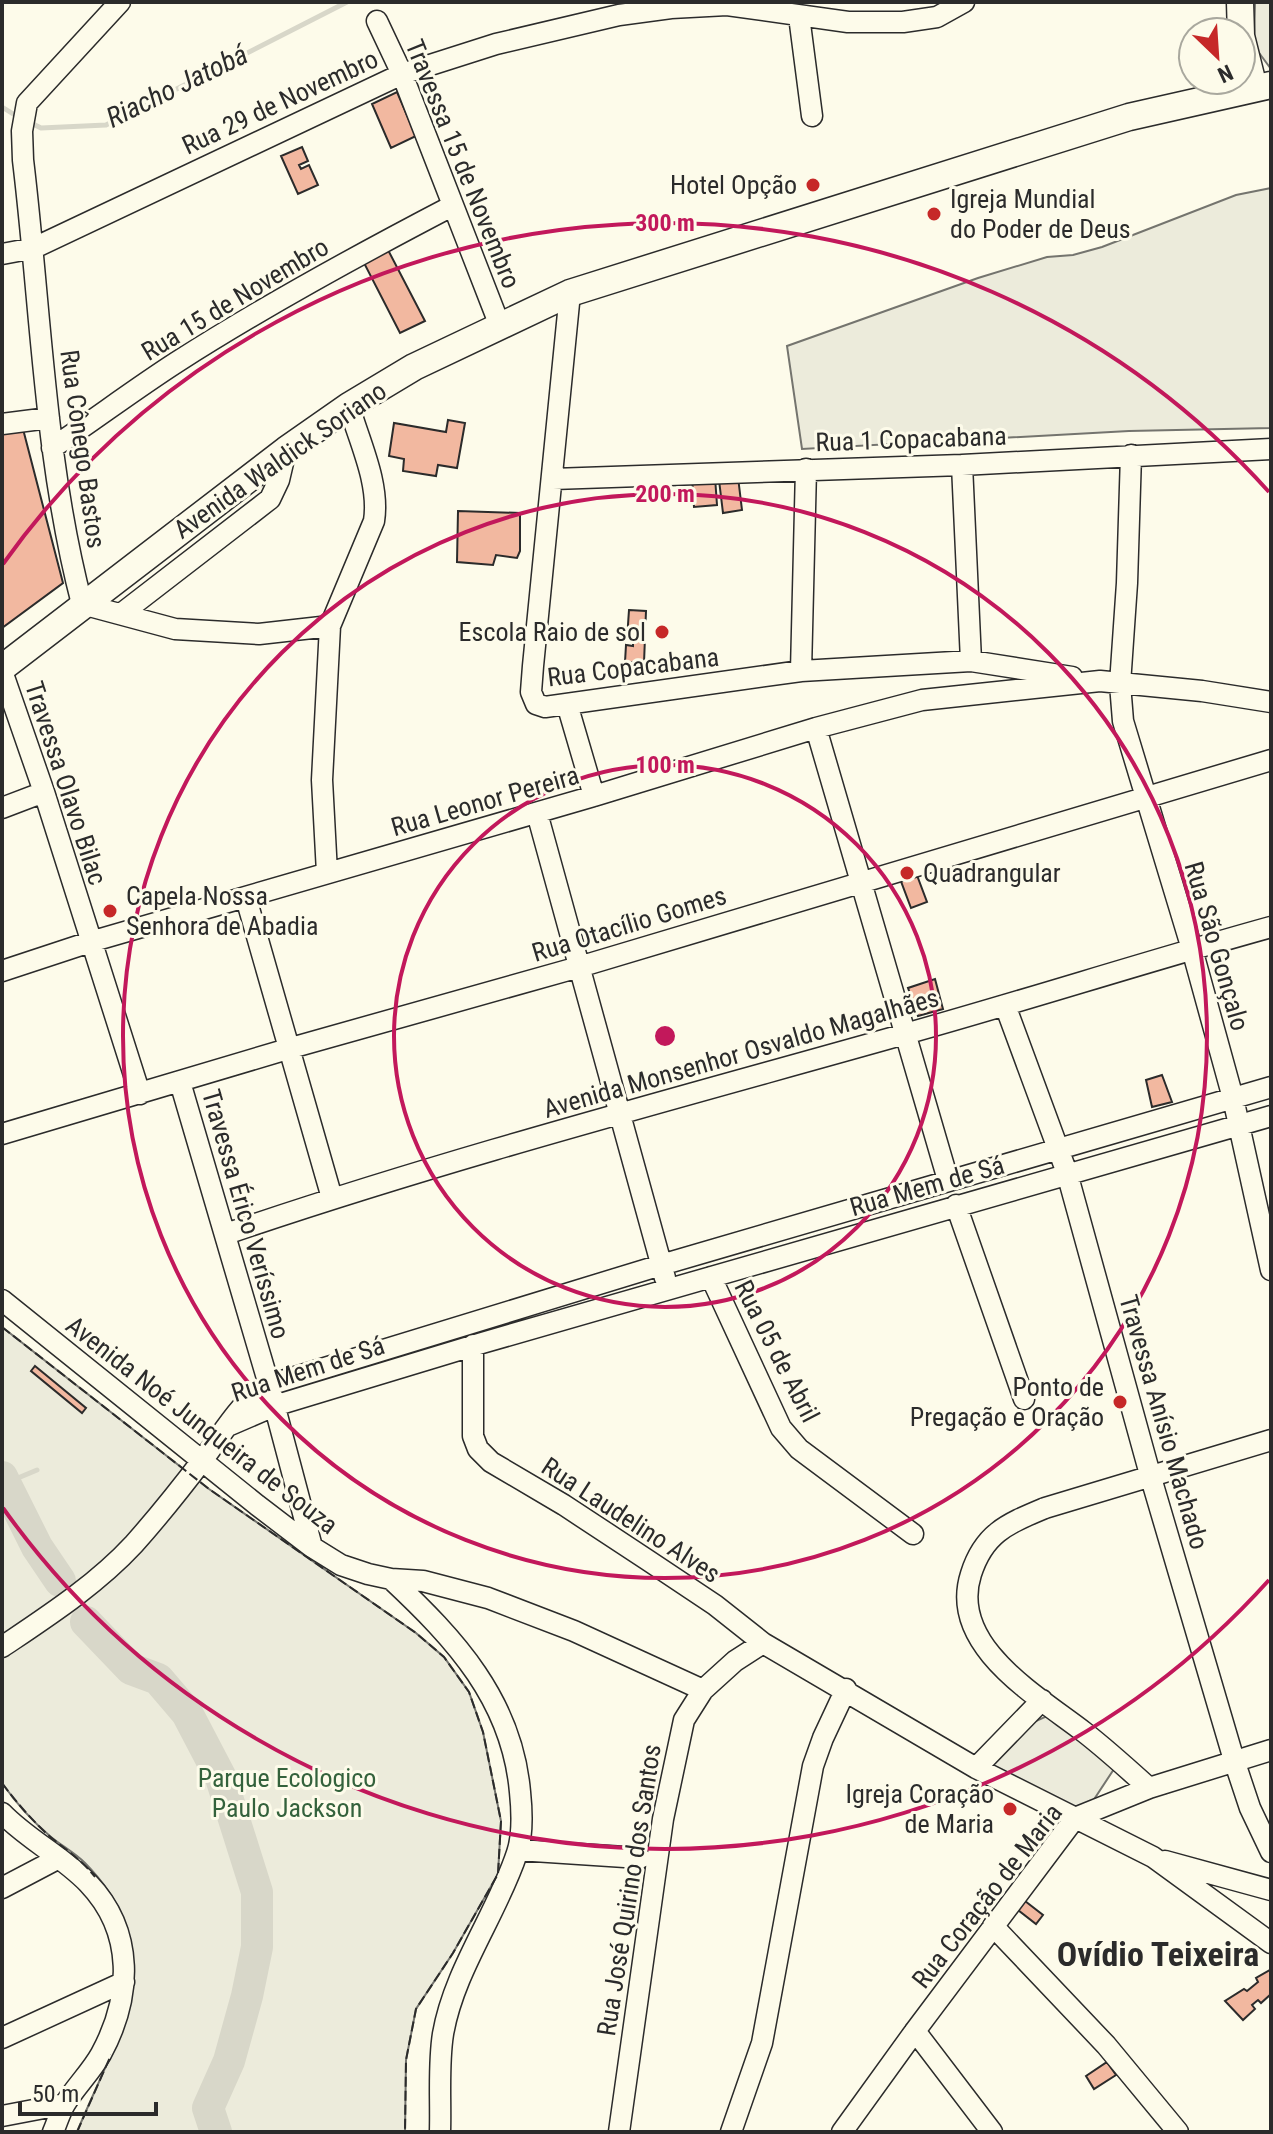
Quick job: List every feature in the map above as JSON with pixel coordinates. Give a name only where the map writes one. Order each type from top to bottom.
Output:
[{"type":"main road","name":"Avenida Waldick Soriano","points":[[2,670],[82,604],[349,406],[414,367],[500,326],[570,293],[1129,117],[1212,96]]},
{"type":"street","name":"Rua Cônego Bastos","points":[[82,604],[64,533],[52,448],[22,131],[29,100],[120,2]]},
{"type":"street","name":"Rua 29 de Novembro","points":[[2,254],[34,248],[402,74],[496,44],[619,15],[693,6],[727,5],[848,22],[903,22],[937,17],[964,2]]},
{"type":"street","points":[[799,16],[812,116]]},
{"type":"street","name":"Travessa 15 de Novembro","points":[[377,21],[402,74],[500,326]]},
{"type":"street","name":"Rua 15 de Novembro","points":[[52,448],[236,325],[332,268],[452,206]]},
{"type":"street","name":"Rua Copacabana","points":[[570,293],[531,692],[536,704],[545,707],[801,671],[971,661],[1110,683]]},
{"type":"street","points":[[327,873],[322,780],[330,626],[374,521],[375,511],[373,486],[349,406]]},
{"type":"street","points":[[2,424],[49,418]]},
{"type":"street","name":"Rua 1 Copacabana","points":[[553,479],[962,465],[1271,449]]},
{"type":"street","points":[[121,614],[270,499],[279,480],[286,450]]},
{"type":"street","name":"Rua São Gonçalo","points":[[1131,455],[1127,583],[1110,683],[1192,949],[1233,1098],[1271,1270]]},
{"type":"street","points":[[962,465],[971,661]]},
{"type":"street","points":[[801,671],[806,469]]},
{"type":"street","points":[[82,604],[175,629],[259,634],[330,626]]},
{"type":"street","name":"Travessa Olavo Bilac","points":[[2,670],[140,1094]]},
{"type":"street","name":"Rua Leonor Pereira","points":[[2,971],[90,942],[537,813],[816,728],[922,700],[1110,683],[1202,691],[1271,702]]},
{"type":"street","points":[[567,704],[594,796]]},
{"type":"street","points":[[816,728],[948,1180]]},
{"type":"street","name":"Rua Otacílio Gomes","points":[[2,1134],[579,967],[1271,760]]},
{"type":"street","points":[[2,808],[44,792]]},
{"type":"street","points":[[537,813],[668,1290]]},
{"type":"street","points":[[246,898],[332,1198]]},
{"type":"street","name":"Avenida Monsenhor Osvaldo Magalhães","points":[[226,1234],[332,1198],[620,1113],[907,1034],[1271,927]]},
{"type":"street","name":"Travessa Anísio Machado","points":[[1005,1005],[1067,1173],[1151,1478],[1234,1760],[1250,1808],[1271,1852]]},
{"type":"street","name":"Travessa Érico Veríssimo","points":[[180,1082],[269,1385],[312,1547]]},
{"type":"street","name":"Rua Mem de Sá","points":[[230,1425],[246,1402],[269,1385],[661,1265],[1271,1087]]},
{"type":"street","name":"Rua Mem de Sá","points":[[230,1425],[274,1406],[478,1344],[1271,1116]]},
{"type":"street","points":[[956,1205],[1024,1399]]},
{"type":"street","name":"Rua 05 de Abril","points":[[711,1277],[781,1428],[799,1449],[913,1534]]},
{"type":"street","name":"Avenida Noé Junqueira de Souza","points":[[2,1300],[312,1547],[341,1565],[391,1579],[456,1643],[483,1682],[504,1722],[519,1771],[522,1810],[518,1850],[452,2001],[443,2035],[440,2132]]},
{"type":"street","points":[[478,1320],[478,1344]]},
{"type":"street","name":"Rua Laudelino Alves","points":[[478,1344],[473,1436],[478,1449],[491,1462],[564,1505],[715,1605],[763,1643],[976,1768],[1153,1857],[1271,1943]]},
{"type":"street","points":[[2,1647],[86,1588],[122,1557],[230,1425]]},
{"type":"street","points":[[1149,1788],[999,1664],[972,1626],[966,1606],[967,1587],[979,1553],[996,1532],[1019,1519],[1045,1508],[1271,1440]]},
{"type":"street","points":[[391,1579],[435,1583],[488,1598],[574,1631],[703,1690]]},
{"type":"street","name":"Rua José Quirino dos Santos","points":[[619,2132],[663,1819],[684,1720],[703,1690],[735,1661],[763,1643]]},
{"type":"street","points":[[731,2132],[762,2043],[813,1766],[846,1689]]},
{"type":"street","points":[[976,1768],[1042,1700]]},
{"type":"street","name":"Rua Coração de Maria","points":[[842,2132],[1075,1818],[1149,1788],[1271,1750]]},
{"type":"street","points":[[2,1813],[13,1825],[86,1881],[111,1912],[122,1948],[124,1982],[119,2011],[100,2056],[65,2104],[53,2132]]},
{"type":"street","points":[[518,1850],[640,1858]]},
{"type":"street","name":"Rua Laudelino Alves","points":[[1153,1857],[1271,1890]]},
{"type":"street","points":[[2,1888],[59,1858]]},
{"type":"street","points":[[993,1926],[1106,2045],[1178,2132]]},
{"type":"street","points":[[2,2038],[124,1982]]},
{"type":"street","points":[[915,2031],[992,2132]]},
{"type":"street","points":[[2,2116],[65,2104]]},
{"type":"green space","points":[[1255,2],[1271,2],[1271,69],[1257,50]]},
{"type":"green space","points":[[1271,188],[1271,428],[1129,431],[802,449],[787,346],[978,278],[1047,257],[1073,255],[1102,247],[1236,195]]},
{"type":"green space","name":"Parque Ecologico Paulo Jackson","points":[[2,1327],[209,1489],[416,1633],[444,1657],[469,1692],[483,1732],[501,1821],[498,1874],[453,1953],[416,2009],[406,2060],[405,2132],[77,2132],[121,2029],[130,1996],[133,1963],[127,1930],[112,1897],[85,1863],[37,1825],[2,1783]]},
{"type":"green space","points":[[1047,1716],[1064,1725],[1114,1769],[1089,1807],[1081,1811],[987,1765],[1027,1725]]},
{"type":"building","points":[[397,92],[416,136],[391,148],[372,104]]},
{"type":"building","points":[[302,147],[308,161],[299,165],[301,169],[309,165],[318,185],[298,194],[281,156]]},
{"type":"building","points":[[387,248],[425,321],[400,333],[363,261]]},
{"type":"building","points":[[448,420],[465,423],[457,468],[438,465],[436,476],[403,471],[404,459],[389,456],[394,423],[446,432]]},
{"type":"building","points":[[23,429],[63,583],[2,628],[2,432]]},
{"type":"building","points":[[715,477],[717,505],[694,507],[692,479]]},
{"type":"building","points":[[738,477],[742,510],[723,513],[719,480]]},
{"type":"building","points":[[458,511],[520,513],[520,551],[517,558],[496,555],[493,565],[457,562]]},
{"type":"building","points":[[629,610],[646,611],[644,663],[625,662],[626,645],[633,646],[633,639],[627,639]]},
{"type":"building","points":[[915,870],[927,902],[911,908],[899,876]]},
{"type":"building","points":[[935,979],[943,1009],[918,1016],[908,988]]},
{"type":"building","points":[[1162,1075],[1172,1102],[1152,1107],[1146,1080]]},
{"type":"building","points":[[35,1366],[86,1408],[82,1413],[31,1371]]},
{"type":"building","points":[[1025,1901],[1043,1915],[1036,1924],[1018,1910]]},
{"type":"building","points":[[1270,1970],[1271,1994],[1261,2003],[1258,2000],[1252,2005],[1255,2009],[1243,2020],[1225,2001],[1244,1989],[1247,1991],[1258,1982],[1256,1978]]},
{"type":"building","points":[[1107,2062],[1116,2075],[1094,2089],[1086,2076]]},
{"type":"waterway","name":"Riacho Jatobá","points":[[31,123],[41,128],[106,125],[347,2]]},
{"type":"waterway","name":"Riacho Jatobá","points":[[2,107],[18,117]]},
{"type":"waterway","points":[[6,1483],[37,1470]]},
{"type":"waterway","points":[[2,1477],[37,1547],[60,1581]]},
{"type":"waterway","points":[[86,1622],[131,1669],[158,1679],[187,1713],[221,1778],[257,1892],[257,1947],[247,1996],[229,2061],[208,2108],[216,2132]]},
{"type":"fence","points":[[2,1327],[209,1489],[416,1633],[444,1657],[469,1692],[483,1732],[501,1821],[498,1874],[453,1953],[416,2009],[406,2060],[405,2132]]},
{"type":"fence","points":[[2,1783],[36,1823],[95,1877]]},
{"type":"fence","points":[[77,2132],[111,2055]]},
{"type":"place","name":"Hotel Opção","points":[[813,185]]},
{"type":"place","name":"Igreja Mundial do Poder de Deus","points":[[934,214]]},
{"type":"place","name":"Escola Raio de sol","points":[[662,632]]},
{"type":"place","name":"Quadrangular","points":[[907,873]]},
{"type":"place","name":"Capela Nossa Senhora de Abadia","points":[[110,911]]},
{"type":"place","name":"Ponto de Pregação e Oração","points":[[1120,1402]]},
{"type":"place","name":"Igreja Coração de Maria","points":[[1010,1809]]},
{"type":"district","name":"Ovídio Teixeira","points":[[1158,1954]]}]
